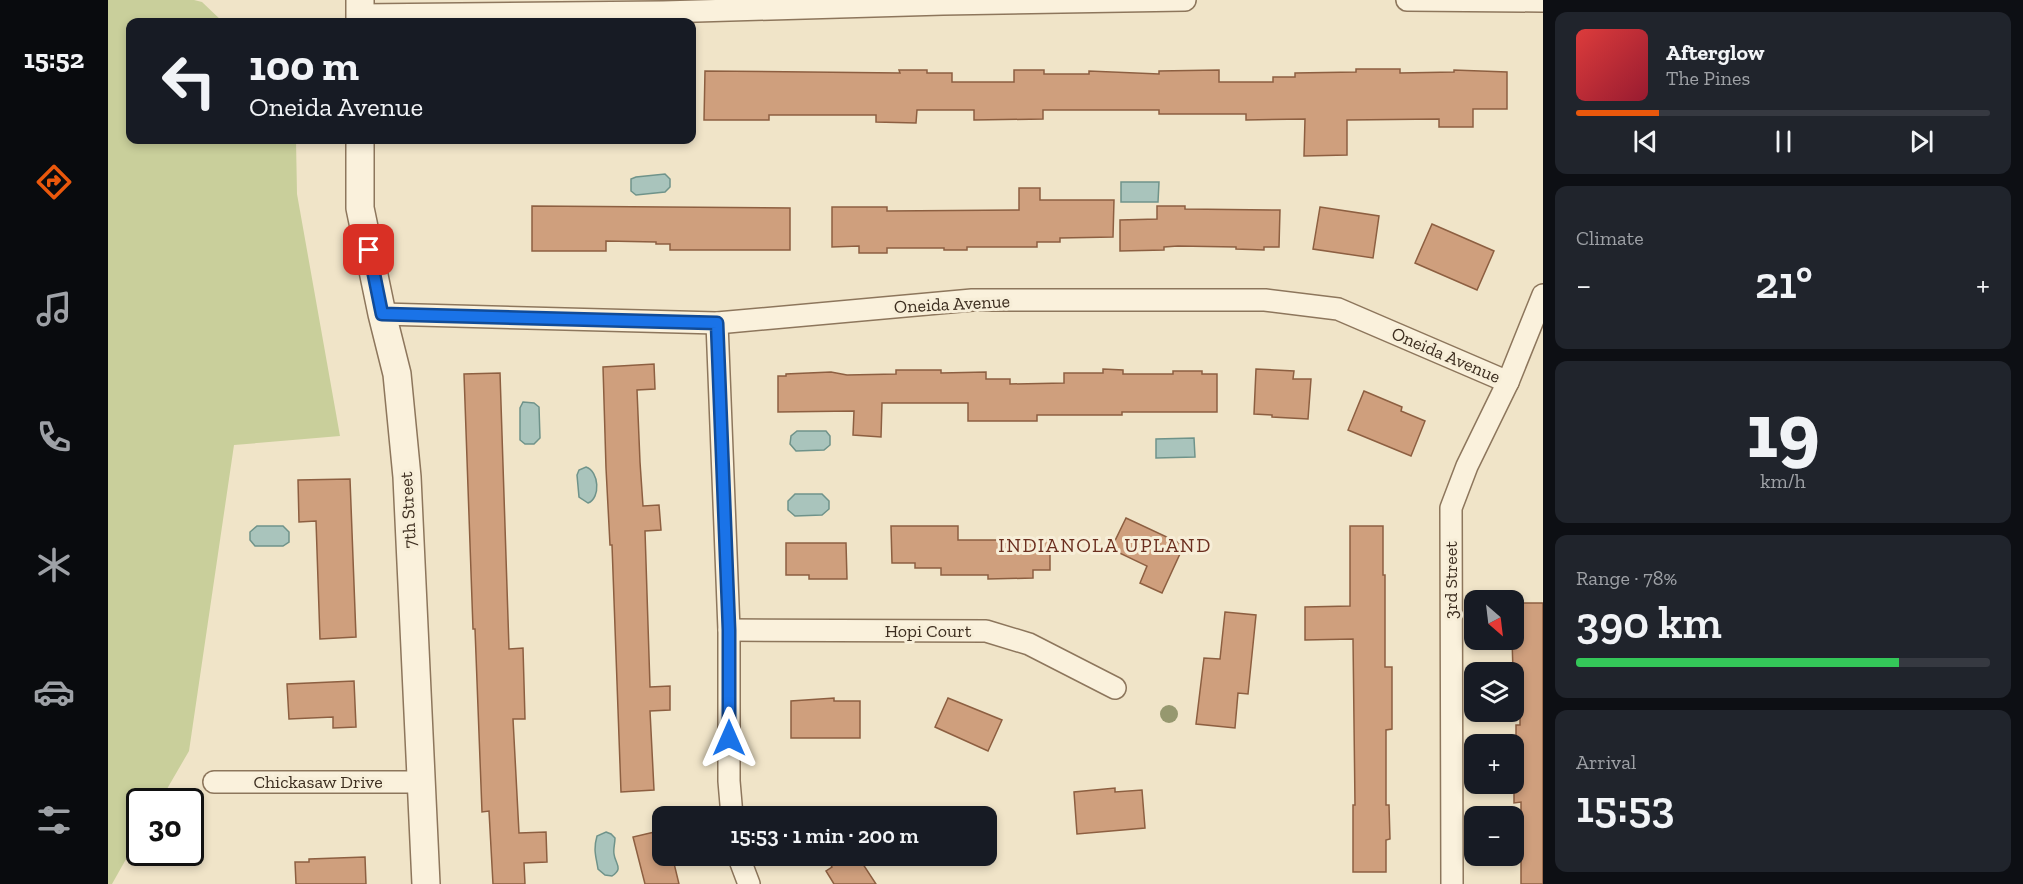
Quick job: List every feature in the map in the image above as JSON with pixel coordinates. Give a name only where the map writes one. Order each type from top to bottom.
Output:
[{"type":"street","points":[[360,12],[1185,0]]},
{"type":"street","points":[[1407,0],[1543,1]]},
{"type":"street","name":"7th Street","points":[[360,144],[360,208],[397,374],[407,477],[426,884]]},
{"type":"street","name":"3rd Street","points":[[1452,884],[1450,556],[1452,508],[1467,466],[1508,382],[1543,295]]},
{"type":"street","name":"Oneida Avenue","points":[[382,314],[717,323],[972,300],[1265,300],[1338,309],[1508,382]]},
{"type":"street","points":[[717,323],[729,630],[729,781],[731,806]]},
{"type":"street","name":"Hopi Court","points":[[729,630],[986,631],[1029,644],[1115,688]]},
{"type":"street","name":"Chickasaw Drive","points":[[214,782],[422,782]]},
{"type":"street","points":[[742,866],[749,884]]},
{"type":"green space","points":[[108,0],[194,0],[202,2],[219,18],[126,18],[126,144],[296,144],[297,194],[340,436],[234,445],[189,751],[168,788],[126,788],[126,859],[112,884],[108,884]]},
{"type":"water","points":[[665,174],[670,179],[670,187],[665,192],[636,195],[631,191],[631,179]]},
{"type":"water","points":[[1121,182],[1159,182],[1158,202],[1121,202]]},
{"type":"water","points":[[523,402],[534,403],[539,407],[540,438],[534,444],[525,444],[520,440],[520,408]]},
{"type":"water","points":[[797,431],[826,431],[830,436],[830,445],[824,450],[796,451],[790,444],[791,436]]},
{"type":"water","points":[[1194,438],[1195,457],[1156,458],[1156,439]]},
{"type":"water","points":[[586,467],[594,474],[597,485],[595,496],[588,503],[579,497],[577,475],[579,470]]},
{"type":"water","points":[[795,494],[822,494],[829,501],[829,509],[822,515],[795,516],[788,510],[788,501]]},
{"type":"water","points":[[257,526],[283,526],[289,532],[289,542],[283,546],[255,546],[250,540],[250,532]]},
{"type":"water","points":[[606,832],[615,838],[614,852],[618,871],[612,876],[605,875],[598,869],[595,853],[597,836]]},
{"type":"building","points":[[1356,69],[1400,69],[1400,73],[1454,72],[1454,70],[1507,72],[1507,109],[1473,109],[1473,127],[1439,127],[1439,119],[1347,120],[1347,155],[1304,156],[1305,119],[1246,120],[1246,114],[1159,114],[1159,110],[1043,110],[1043,119],[974,120],[974,110],[917,110],[916,123],[876,122],[876,115],[769,115],[769,120],[704,120],[705,71],[900,73],[899,70],[927,70],[927,73],[952,73],[952,82],[1014,82],[1014,70],[1044,70],[1044,74],[1089,74],[1089,71],[1159,74],[1159,71],[1219,70],[1219,82],[1273,82],[1273,77],[1295,77],[1295,73],[1356,72]]},
{"type":"building","points":[[1019,188],[1040,188],[1040,200],[1114,200],[1113,237],[1060,238],[1060,242],[1037,242],[1037,247],[967,247],[967,250],[887,248],[887,253],[859,253],[859,246],[832,247],[832,207],[887,207],[887,211],[1019,210]]},
{"type":"building","points":[[532,206],[790,208],[790,250],[670,250],[670,244],[656,244],[656,242],[606,241],[606,251],[532,251]]},
{"type":"building","points":[[1157,206],[1185,206],[1185,209],[1280,210],[1279,247],[1264,247],[1264,250],[1178,246],[1164,247],[1164,250],[1120,251],[1120,220],[1157,219]]},
{"type":"building","points":[[1320,207],[1379,216],[1373,258],[1313,249]]},
{"type":"building","points":[[1432,224],[1494,251],[1477,290],[1415,263]]},
{"type":"building","points":[[654,364],[655,389],[637,390],[643,506],[659,505],[661,530],[645,531],[650,687],[670,686],[670,710],[650,711],[654,790],[621,792],[603,367]]},
{"type":"building","points":[[1103,369],[1123,370],[1123,374],[1173,374],[1173,371],[1202,371],[1202,374],[1217,374],[1217,412],[1037,415],[1037,421],[968,421],[968,403],[882,403],[881,437],[853,435],[854,411],[778,412],[778,376],[786,376],[786,374],[831,372],[847,375],[896,374],[896,370],[941,370],[941,373],[986,372],[986,379],[1010,379],[1010,384],[1064,383],[1064,373],[1103,373]]},
{"type":"building","points":[[1256,369],[1294,371],[1293,379],[1311,379],[1308,419],[1254,414]]},
{"type":"building","points":[[500,373],[509,649],[523,648],[525,719],[513,719],[519,833],[546,832],[547,862],[524,863],[525,884],[493,884],[489,811],[482,812],[475,629],[473,629],[464,374]]},
{"type":"building","points":[[1364,391],[1402,407],[1401,411],[1425,421],[1411,456],[1348,430]]},
{"type":"building","points":[[350,479],[356,637],[320,639],[316,521],[299,522],[298,480]]},
{"type":"building","points":[[1126,518],[1184,545],[1162,593],[1140,583],[1147,566],[1111,549]]},
{"type":"building","points":[[891,526],[958,526],[958,540],[1050,540],[1050,570],[1033,570],[1033,578],[988,579],[988,575],[941,575],[941,568],[915,568],[915,563],[892,563]]},
{"type":"building","points":[[1350,526],[1383,526],[1385,667],[1392,667],[1392,729],[1386,730],[1386,805],[1389,805],[1390,839],[1386,840],[1386,872],[1353,872],[1353,805],[1355,805],[1353,639],[1305,640],[1305,607],[1350,606]]},
{"type":"building","points":[[786,543],[846,543],[847,579],[809,579],[809,575],[786,575]]},
{"type":"building","points":[[1524,603],[1543,603],[1543,884],[1521,884],[1521,866],[1524,866],[1524,806],[1521,806],[1521,802],[1514,803],[1514,794],[1524,794],[1524,734],[1516,734],[1516,725],[1524,722],[1524,662],[1513,662],[1512,650],[1524,650]]},
{"type":"building","points":[[1225,612],[1256,615],[1248,694],[1238,693],[1235,728],[1196,724],[1204,658],[1220,659]]},
{"type":"building","points":[[354,681],[356,727],[333,728],[333,717],[289,719],[287,684]]},
{"type":"building","points":[[834,698],[834,701],[860,701],[860,738],[791,738],[791,701]]},
{"type":"building","points":[[948,698],[1002,720],[988,751],[935,727]]},
{"type":"building","points":[[1115,788],[1115,792],[1142,790],[1145,828],[1077,834],[1074,792]]},
{"type":"building","points":[[652,833],[652,866],[675,866],[679,884],[645,884],[633,837]]},
{"type":"building","points":[[365,857],[366,884],[296,884],[295,862],[309,862],[309,859]]},
{"type":"building","points":[[864,866],[876,884],[834,884],[826,871],[832,867]]},
{"type":"district","name":"INDIANOLA UPLAND","points":[[1105,545]]},
{"type":"route","points":[[369,250],[382,314],[717,323],[729,630],[729,738]]}]
